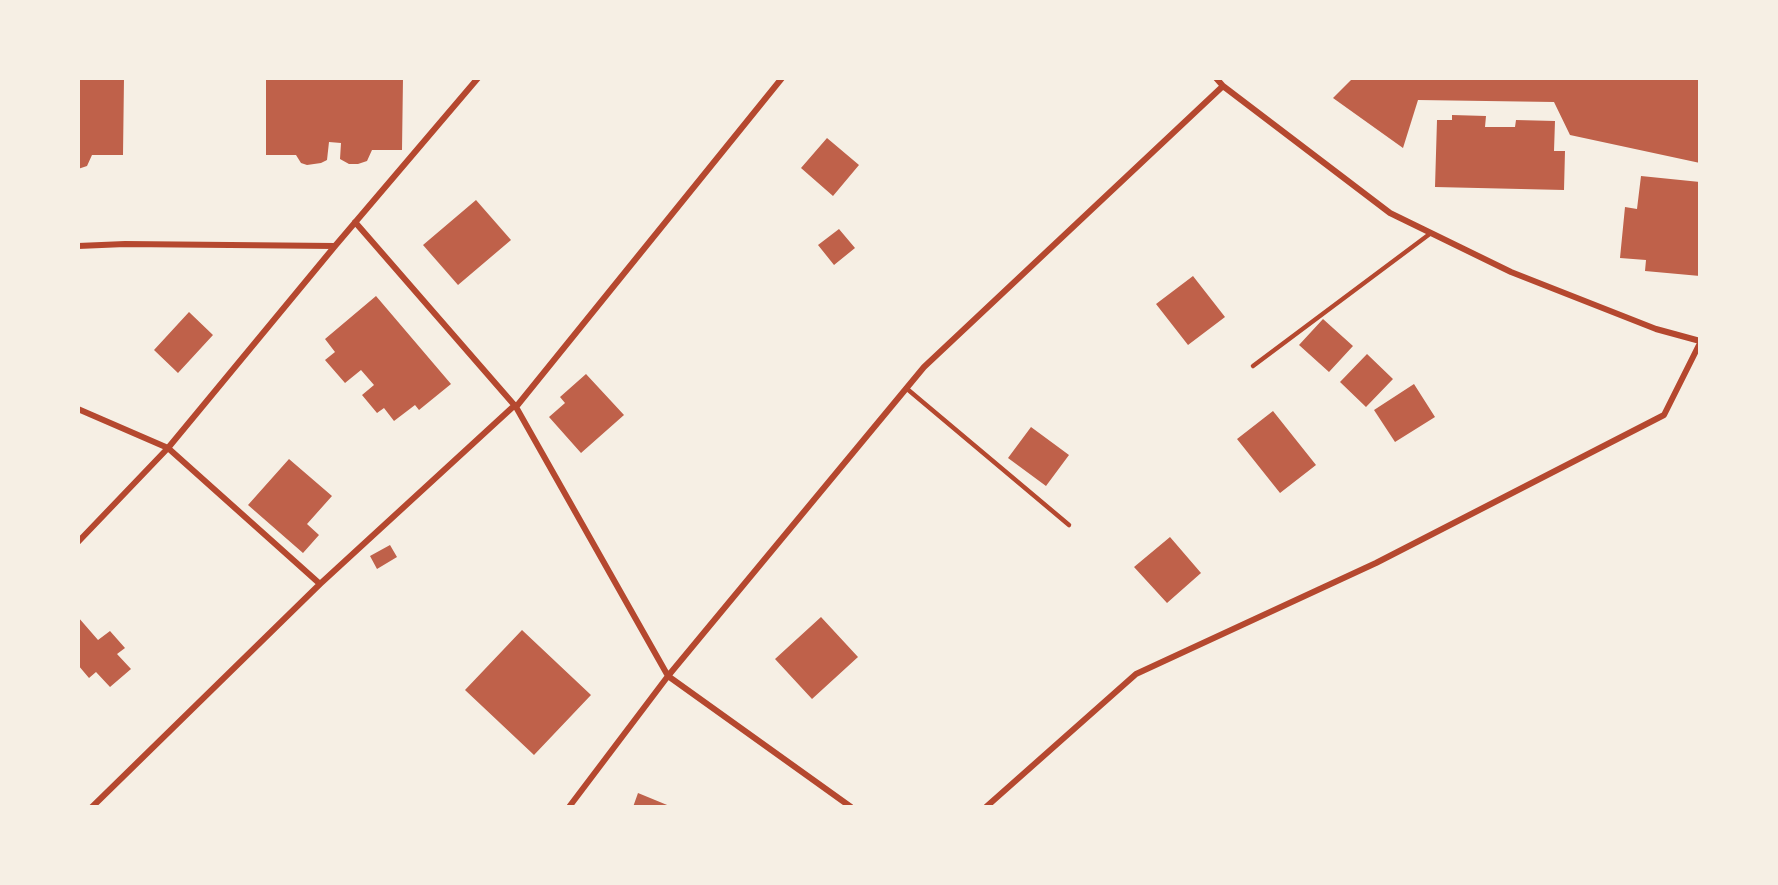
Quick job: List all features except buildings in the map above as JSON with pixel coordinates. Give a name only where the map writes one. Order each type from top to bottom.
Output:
[{"type":"street","points":[[78,542],[168,448],[355,222],[478,78]]},
{"type":"street","points":[[92,807],[320,584],[516,406],[782,78]]},
{"type":"street","points":[[986,807],[1136,674],[1376,563],[1664,415],[1700,342],[1656,328],[1511,272],[1390,213],[1223,86],[1216,78]]},
{"type":"street","points":[[569,807],[668,676],[924,367],[1223,86]]},
{"type":"street","points":[[355,222],[516,406],[668,676],[851,807]]},
{"type":"street","points":[[78,246],[137,244],[335,246]]},
{"type":"street","points":[[78,409],[168,448],[320,584]]},
{"type":"lane","points":[[1253,366],[1431,233]]},
{"type":"lane","points":[[906,388],[1069,525]]}]
